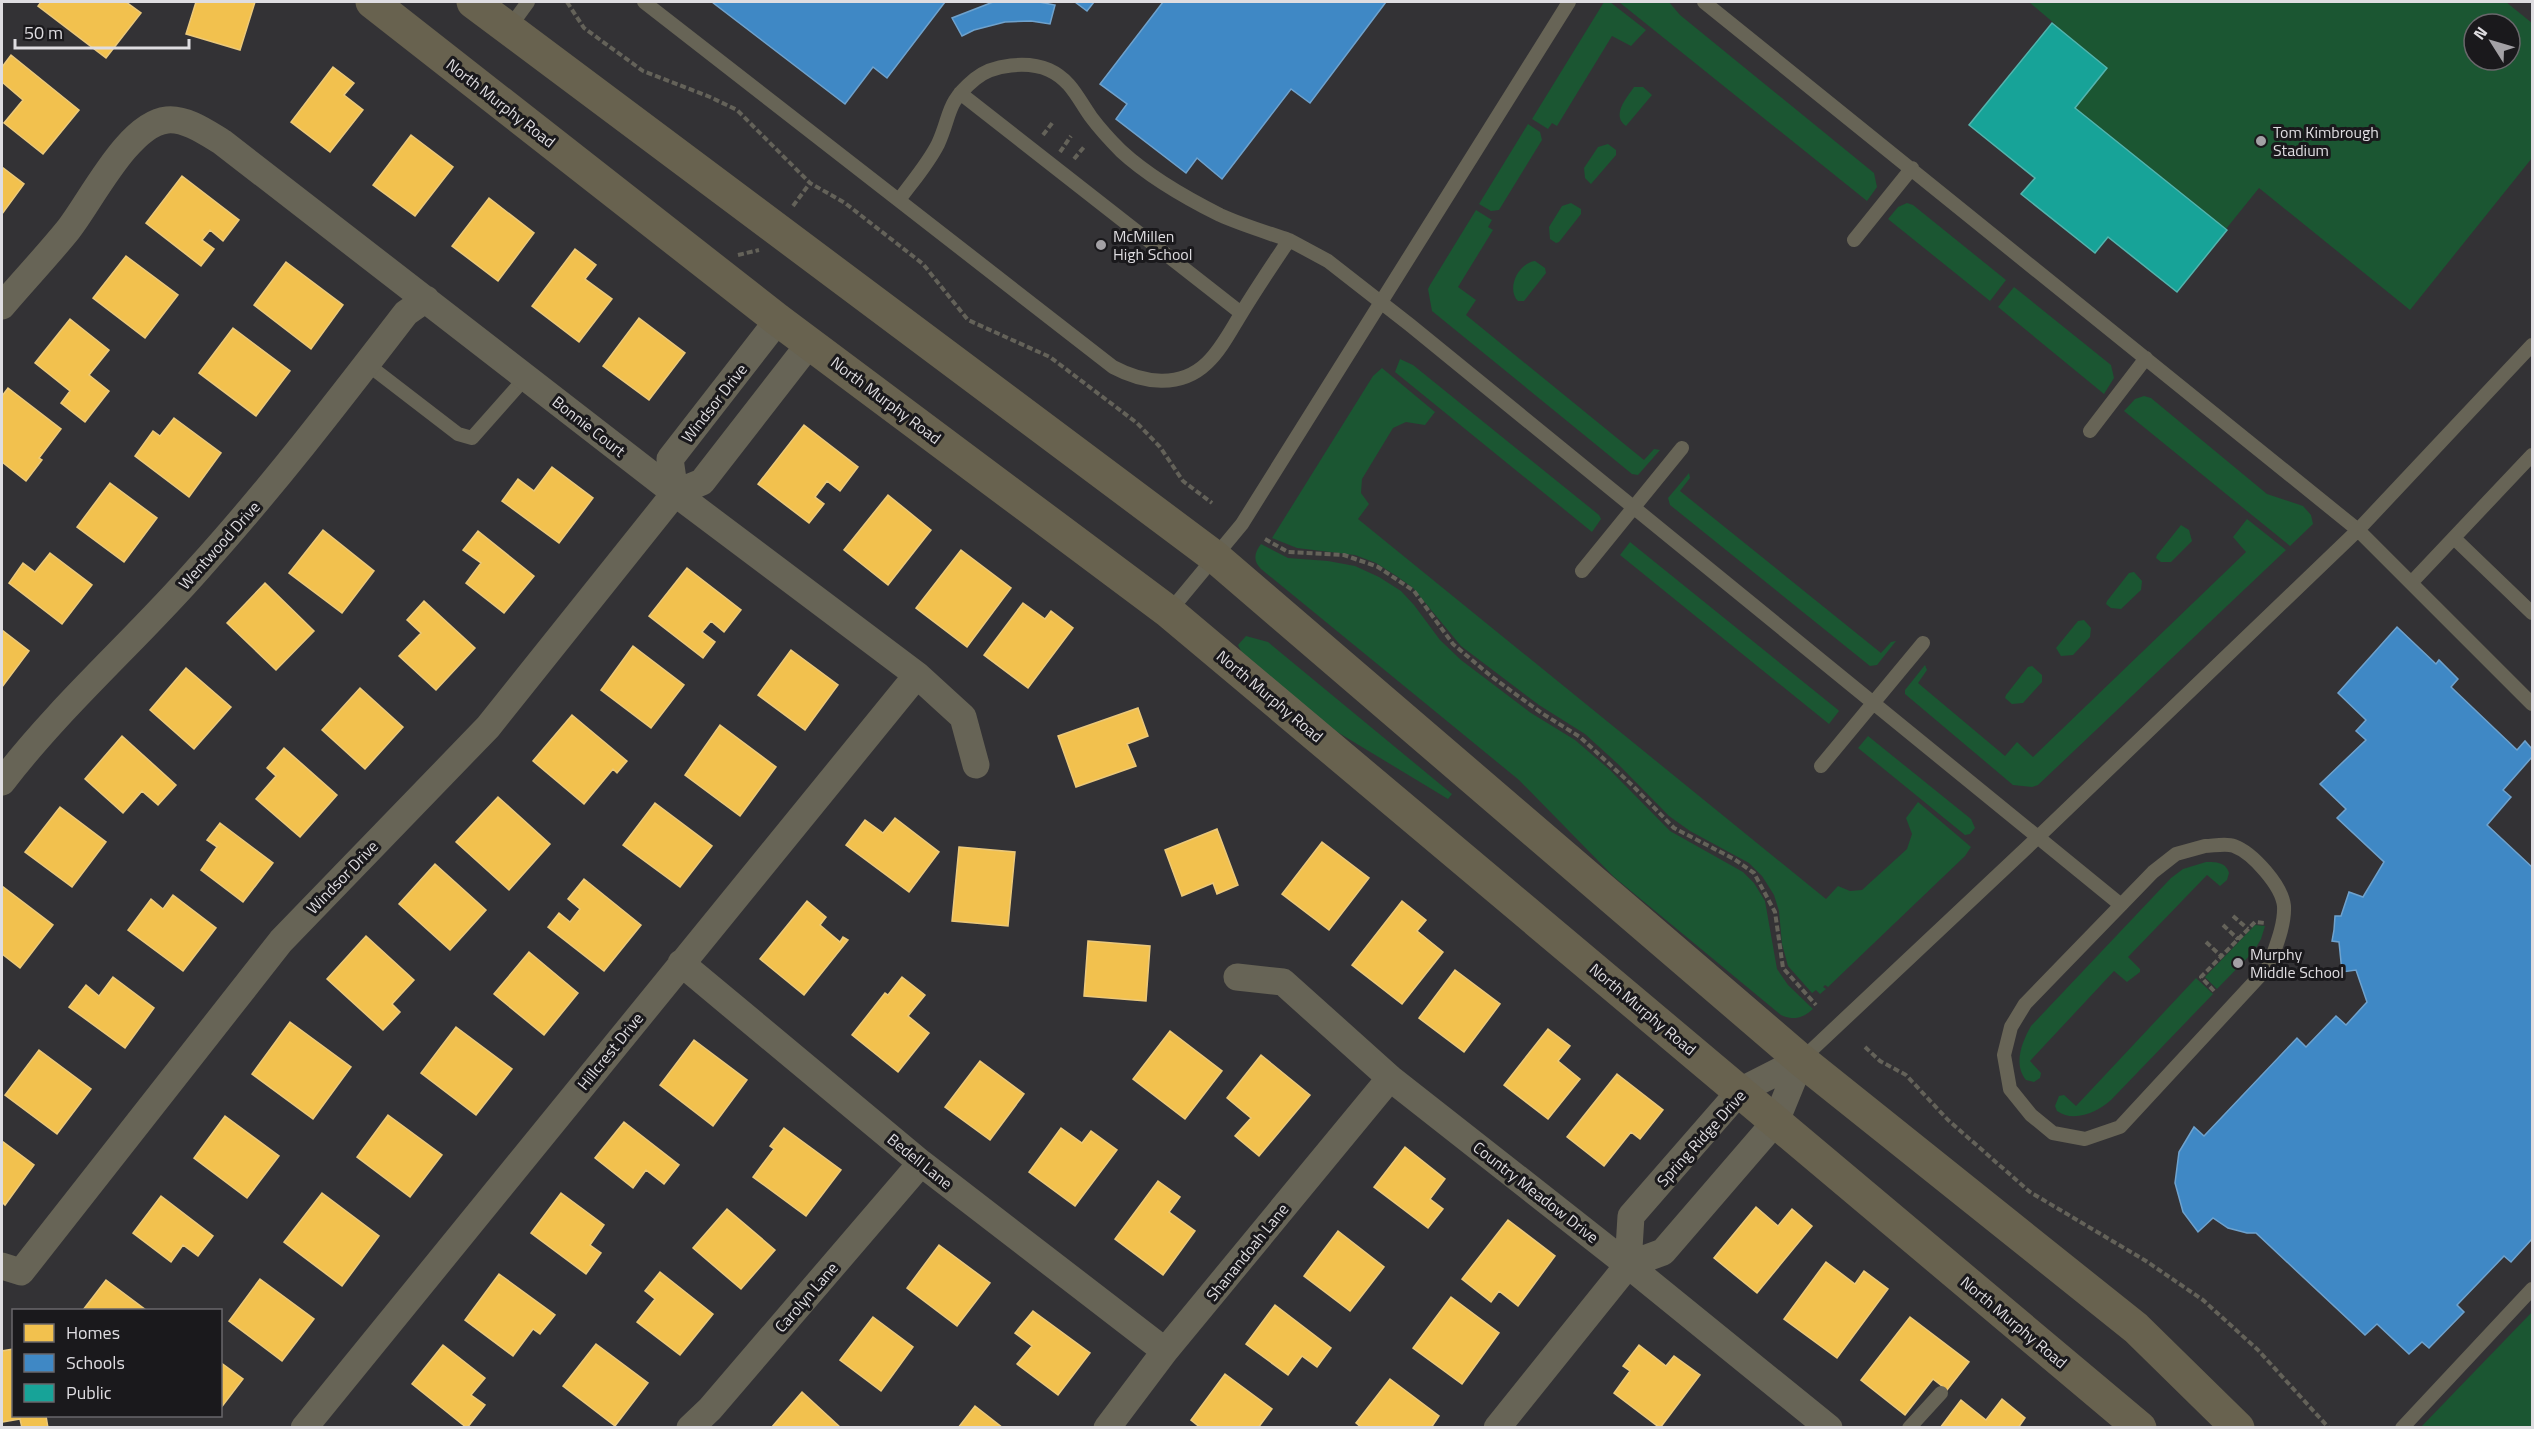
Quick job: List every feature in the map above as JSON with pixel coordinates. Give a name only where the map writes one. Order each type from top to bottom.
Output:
[{"type":"main road","name":"North Murphy Road","points":[[372,2],[778,320],[1169,612],[2140,1428]]},
{"type":"main road","points":[[473,2],[1215,557],[1801,1060],[2136,1328],[2238,1428]]},
{"type":"street","name":"Bonnie Court","points":[[2,306],[69,229],[132,140],[167,120],[181,122],[222,142],[675,493],[917,675],[963,717],[976,765]]},
{"type":"street","name":"Wentwood Drive","points":[[2,782],[41,734],[206,561],[296,456],[406,313],[426,298]]},
{"type":"street","name":"Windsor Drive","points":[[675,493],[670,459],[778,320]]},
{"type":"street","name":"Windsor Drive","points":[[11,1269],[281,941],[488,727],[675,493],[702,482],[810,343]]},
{"type":"street","name":"Hillcrest Drive","points":[[304,1428],[917,675]]},
{"type":"street","name":"Bedell Lane","points":[[681,963],[921,1163],[1165,1351]]},
{"type":"street","name":"Country Meadow Drive","points":[[1237,977],[1283,982],[1390,1078],[1628,1265],[1829,1428]]},
{"type":"street","name":"Spring Ridge Drive","points":[[1628,1265],[1631,1216],[1740,1090],[1801,1060]]},
{"type":"street","points":[[1497,1428],[1628,1265],[1663,1252],[1776,1121],[1801,1060]]},
{"type":"street","name":"Shanandoah Lane","points":[[1107,1428],[1165,1351],[1390,1078]]},
{"type":"street","name":"Carolyn Lane","points":[[690,1428],[710,1409],[921,1163]]},
{"type":"lane","points":[[509,28],[528,2]]},
{"type":"lane","points":[[644,2],[1113,368],[1139,379],[1171,382],[1207,364],[1288,240]]},
{"type":"lane","points":[[1169,612],[1242,524],[1569,2]]},
{"type":"lane","points":[[1704,2],[2358,530],[2532,704]]},
{"type":"lane","points":[[899,200],[939,143],[950,108],[960,93],[978,77],[1000,68],[1031,65],[1049,70],[1073,89],[1090,114],[1122,152],[1172,187],[1221,215],[1288,240],[1328,261],[1381,302],[2121,905]]},
{"type":"lane","points":[[960,93],[1241,313]]},
{"type":"lane","points":[[1854,240],[1912,168]]},
{"type":"lane","points":[[1801,1060],[2037,838],[2358,530],[2532,345]]},
{"type":"lane","points":[[2090,431],[2146,358]]},
{"type":"lane","points":[[367,364],[458,434],[472,438],[526,377]]},
{"type":"lane","points":[[1582,571],[1682,448]]},
{"type":"lane","points":[[2410,583],[2532,455]]},
{"type":"lane","points":[[2454,538],[2532,613]]},
{"type":"lane","points":[[1821,766],[1923,643]]},
{"type":"lane","points":[[2205,846],[2233,846],[2259,864],[2275,884],[2284,906],[2279,936],[2269,966],[2120,1127],[2085,1139],[2053,1133],[2031,1115],[2010,1089],[2004,1055],[2011,1027],[2025,1004],[2121,905],[2153,872],[2176,854],[2205,846]]},
{"type":"lane","points":[[2402,1428],[2532,1289]]},
{"type":"lane","points":[[1909,1428],[1941,1393]]},
{"type":"path","points":[[567,2],[584,28],[643,71],[710,96],[737,111],[810,183],[845,203],[923,264],[968,320],[1050,357],[1137,423],[1160,447],[1183,481],[1212,503]]},
{"type":"path","points":[[1039,141],[1053,122]]},
{"type":"path","points":[[1058,155],[1071,136]]},
{"type":"path","points":[[1070,165],[1084,147]]},
{"type":"path","points":[[788,213],[810,183]]},
{"type":"path","points":[[731,255],[758,252],[762,247]]},
{"type":"path","points":[[1265,539],[1288,552],[1344,555],[1378,567],[1414,591],[1453,644],[1518,695],[1580,737],[1632,784],[1674,828],[1734,859],[1754,873],[1775,912],[1783,968],[1816,1005]]},
{"type":"path","points":[[2233,916],[2248,929]]},
{"type":"path","points":[[2214,991],[2201,977],[2255,922],[2265,923]]},
{"type":"path","points":[[2223,925],[2238,939]]},
{"type":"path","points":[[2206,942],[2221,956]]},
{"type":"path","points":[[1865,1047],[1880,1061],[1906,1075],[1948,1120],[2030,1192],[2146,1261],[2203,1300],[2258,1350],[2329,1428]]},
{"type":"green space","points":[[1604,2],[1610,2],[1646,30],[1631,46],[1612,36],[1557,126],[1552,123],[1548,129],[1532,119]]},
{"type":"green space","points":[[1619,2],[1669,2],[1680,15],[1874,173],[1877,187],[1867,201]]},
{"type":"green space","name":"Tom Kimbrough Stadium","points":[[2029,2],[2506,2],[2518,12],[2462,12],[2462,72],[2522,72],[2522,15],[2532,23],[2532,158],[2410,310],[2259,188],[2176,291],[1969,125],[2055,24]]},
{"type":"green space","points":[[1634,87],[1643,87],[1652,95],[1626,126],[1620,117],[1621,107]]},
{"type":"green space","points":[[1528,124],[1540,132],[1542,140],[1499,210],[1491,211],[1479,204]]},
{"type":"green space","points":[[1608,144],[1616,150],[1616,155],[1591,184],[1585,178],[1584,168],[1598,147]]},
{"type":"green space","points":[[1571,203],[1581,209],[1581,214],[1556,243],[1550,239],[1549,227],[1562,206]]},
{"type":"green space","points":[[1907,203],[1913,205],[2006,280],[1990,301],[1888,219],[1898,207]]},
{"type":"green space","points":[[1476,210],[1492,220],[1488,227],[1493,230],[1458,287],[1476,300],[1466,315],[1644,460],[1654,449],[1660,450],[1638,475],[1632,474],[1432,311],[1428,289]]},
{"type":"green space","points":[[1535,261],[1545,268],[1546,273],[1524,301],[1518,301],[1513,290],[1516,277],[1523,266]]},
{"type":"green space","points":[[2014,287],[2111,365],[2114,378],[2104,394],[1998,307]]},
{"type":"green space","points":[[1400,359],[1413,365],[1599,515],[1601,519],[1592,532],[1395,372]]},
{"type":"green space","points":[[1382,368],[1435,412],[1425,425],[1406,422],[1393,428],[1362,479],[1361,493],[1369,504],[1358,519],[1826,899],[1838,886],[1850,891],[1862,890],[1907,849],[1912,834],[1906,818],[1918,802],[1971,847],[1965,856],[1828,987],[1825,985],[1823,987],[1826,989],[1820,994],[1816,990],[1812,993],[1788,966],[1782,944],[1779,911],[1774,895],[1762,876],[1749,863],[1690,831],[1669,816],[1585,734],[1539,705],[1461,646],[1413,588],[1398,577],[1376,563],[1355,555],[1297,548],[1272,538],[1373,376]]},
{"type":"green space","points":[[2144,396],[2151,398],[2267,494],[2303,506],[2311,515],[2313,524],[2290,546],[2124,411],[2135,399]]},
{"type":"green space","points":[[1689,473],[1690,478],[1680,491],[1881,653],[1891,642],[1896,641],[1877,665],[1870,666],[1670,505],[1668,498]]},
{"type":"green space","points":[[2247,519],[2286,550],[2038,785],[2032,787],[2013,785],[1905,694],[1905,690],[1925,665],[1927,670],[1918,683],[2005,756],[2017,742],[2033,757],[2246,552],[2233,537]]},
{"type":"green space","points":[[2181,525],[2189,530],[2192,541],[2171,562],[2161,562],[2156,558],[2157,555]]},
{"type":"green space","points":[[1630,542],[1837,709],[1839,711],[1829,724],[1620,555]]},
{"type":"green space","points":[[1261,544],[1288,558],[1355,566],[1401,591],[1440,640],[1461,660],[1531,713],[1575,740],[1610,770],[1670,831],[1743,872],[1754,883],[1765,901],[1777,969],[1788,985],[1813,1009],[1798,1018],[1781,1015],[1614,877],[1519,780],[1261,569],[1255,557]]},
{"type":"green space","points":[[2134,572],[2142,581],[2141,590],[2121,609],[2111,608],[2106,604],[2107,601],[2129,573]]},
{"type":"green space","points":[[2084,620],[2091,628],[2090,637],[2073,655],[2061,656],[2056,648],[2078,621]]},
{"type":"green space","points":[[1246,636],[1268,642],[1452,794],[1448,799],[1324,724],[1242,653],[1238,645]]},
{"type":"green space","points":[[2032,666],[2042,675],[2042,682],[2023,703],[2012,704],[2005,698],[2006,695],[2028,667]]},
{"type":"green space","points":[[1868,736],[1971,819],[1975,828],[1970,834],[1965,835],[1858,748]]},
{"type":"green space","points":[[2206,862],[2226,867],[2229,873],[2227,880],[2220,886],[2207,875],[2128,957],[2140,969],[2140,972],[2127,982],[2114,971],[2030,1061],[2041,1073],[2040,1078],[2034,1082],[2026,1080],[2019,1060],[2022,1046],[2031,1026],[2171,878],[2183,869]]},
{"type":"green space","points":[[2255,925],[2265,926],[2254,951],[2217,989],[2205,977]]},
{"type":"green space","points":[[2196,978],[2213,994],[2111,1100],[2086,1115],[2071,1116],[2057,1111],[2055,1106],[2059,1096],[2064,1095],[2076,1106]]},
{"type":"green space","points":[[2532,1312],[2532,1427],[2421,1427]]},
{"type":"building: Homes","points":[[41,2],[126,2],[141,13],[106,58],[38,6]]},
{"type":"building: Homes","points":[[196,2],[255,2],[240,50],[186,34]]},
{"type":"building: Homes","points":[[11,55],[79,110],[43,154],[4,123],[23,100],[2,82],[2,67]]},
{"type":"building: Homes","points":[[333,67],[354,83],[344,95],[363,110],[330,152],[291,122]]},
{"type":"building: Homes","points":[[411,135],[453,167],[415,216],[373,185]]},
{"type":"building: Homes","points":[[2,167],[24,184],[2,214]]},
{"type":"building: Homes","points":[[182,176],[239,220],[223,241],[210,230],[202,240],[214,249],[201,266],[146,223]]},
{"type":"building: Homes","points":[[489,198],[534,233],[498,281],[452,246]]},
{"type":"building: Homes","points":[[575,249],[596,265],[585,279],[612,299],[579,342],[532,306]]},
{"type":"building: Homes","points":[[126,256],[178,295],[145,338],[93,298]]},
{"type":"building: Homes","points":[[286,262],[343,305],[311,349],[254,305]]},
{"type":"building: Homes","points":[[639,318],[685,353],[649,400],[603,366]]},
{"type":"building: Homes","points":[[70,319],[109,350],[89,375],[109,391],[85,422],[61,403],[70,391],[35,363]]},
{"type":"building: Homes","points":[[233,328],[290,371],[256,416],[199,373]]},
{"type":"building: Homes","points":[[8,388],[61,429],[39,458],[42,460],[26,481],[2,462],[2,396]]},
{"type":"building: Homes","points":[[174,418],[221,453],[189,497],[135,456],[153,431],[160,436]]},
{"type":"building: Homes","points":[[804,425],[858,467],[840,491],[827,481],[815,497],[824,504],[809,523],[758,484]]},
{"type":"building: Homes","points":[[552,467],[593,498],[559,543],[502,501],[518,479],[534,491]]},
{"type":"building: Homes","points":[[110,483],[157,518],[124,562],[77,527]]},
{"type":"building: Homes","points":[[888,495],[931,530],[888,585],[844,550]]},
{"type":"building: Homes","points":[[323,530],[374,571],[342,613],[289,573]]},
{"type":"building: Homes","points":[[478,531],[534,576],[504,613],[466,583],[481,563],[463,550]]},
{"type":"building: Homes","points":[[961,550],[1011,588],[967,647],[916,608]]},
{"type":"building: Homes","points":[[50,553],[92,585],[62,624],[9,583],[23,563],[35,572]]},
{"type":"building: Homes","points":[[687,568],[741,610],[724,632],[711,621],[702,632],[715,642],[703,658],[649,616]]},
{"type":"building: Homes","points":[[265,583],[314,631],[276,670],[227,623]]},
{"type":"building: Homes","points":[[424,601],[475,648],[436,690],[399,656],[421,633],[407,620]]},
{"type":"building: Homes","points":[[1023,603],[1045,619],[1051,611],[1073,628],[1028,688],[984,655]]},
{"type":"building: Homes","points":[[2,630],[29,651],[2,687]]},
{"type":"building: Homes","points":[[633,646],[684,685],[651,728],[601,690]]},
{"type":"building: Homes","points":[[791,650],[838,685],[805,730],[758,695]]},
{"type":"building: Homes","points":[[186,668],[231,707],[194,749],[150,710]]},
{"type":"building: Homes","points":[[360,688],[403,727],[365,769],[322,730]]},
{"type":"building: Homes","points":[[1138,708],[1148,736],[1127,744],[1136,766],[1076,787],[1058,736]]},
{"type":"building: Homes","points":[[572,715],[627,761],[617,773],[613,769],[584,804],[533,761]]},
{"type":"building: Homes","points":[[720,725],[776,767],[740,816],[685,775]]},
{"type":"building: Homes","points":[[122,736],[176,785],[158,805],[142,791],[123,813],[85,779]]},
{"type":"building: Homes","points":[[284,748],[337,795],[300,837],[256,799],[276,776],[267,768]]},
{"type":"building: Homes","points":[[498,797],[550,844],[509,890],[456,842]]},
{"type":"building: Homes","points":[[655,803],[712,846],[680,887],[623,845]]},
{"type":"building: Homes","points":[[60,807],[106,842],[72,887],[25,852]]},
{"type":"building: Homes","points":[[895,818],[939,852],[909,892],[846,845],[865,820],[883,833]]},
{"type":"building: Homes","points":[[220,823],[273,863],[243,902],[201,870],[217,847],[207,840]]},
{"type":"building: Homes","points":[[1217,829],[1238,885],[1217,894],[1213,883],[1182,896],[1165,850]]},
{"type":"building: Homes","points":[[1322,842],[1369,878],[1329,930],[1282,894]]},
{"type":"building: Homes","points":[[959,847],[1015,852],[1008,926],[952,921]]},
{"type":"building: Homes","points":[[435,864],[486,910],[450,950],[399,904]]},
{"type":"building: Homes","points":[[584,879],[641,925],[604,971],[548,927],[559,913],[570,922],[580,909],[568,899]]},
{"type":"building: Homes","points":[[2,886],[53,925],[20,968],[2,954]]},
{"type":"building: Homes","points":[[173,895],[216,928],[183,971],[128,930],[151,899],[163,909]]},
{"type":"building: Homes","points":[[807,901],[826,917],[820,925],[840,942],[843,937],[848,940],[804,995],[760,959]]},
{"type":"building: Homes","points":[[1402,901],[1426,920],[1417,931],[1443,952],[1402,1004],[1352,965]]},
{"type":"building: Homes","points":[[366,936],[414,980],[392,1004],[400,1012],[383,1030],[327,979]]},
{"type":"building: Homes","points":[[1088,941],[1150,946],[1146,1001],[1084,996]]},
{"type":"building: Homes","points":[[529,952],[578,993],[544,1035],[494,994]]},
{"type":"building: Homes","points":[[1455,970],[1500,1004],[1464,1052],[1419,1018]]},
{"type":"building: Homes","points":[[113,977],[154,1008],[125,1048],[69,1007],[86,985],[99,996]]},
{"type":"building: Homes","points":[[902,977],[925,995],[908,1016],[929,1033],[898,1072],[852,1035],[885,993],[888,995]]},
{"type":"building: Homes","points":[[290,1022],[351,1067],[313,1119],[252,1074]]},
{"type":"building: Homes","points":[[456,1027],[512,1069],[476,1115],[421,1073]]},
{"type":"building: Homes","points":[[1548,1029],[1570,1046],[1558,1061],[1580,1079],[1548,1119],[1504,1085]]},
{"type":"building: Homes","points":[[1170,1031],[1222,1071],[1185,1119],[1133,1079]]},
{"type":"building: Homes","points":[[694,1040],[747,1080],[713,1126],[660,1085]]},
{"type":"building: Homes","points":[[39,1050],[91,1089],[57,1134],[5,1095]]},
{"type":"building: Homes","points":[[1261,1055],[1310,1095],[1259,1156],[1235,1136],[1251,1118],[1227,1098]]},
{"type":"building: Homes","points":[[980,1061],[1024,1094],[990,1140],[945,1107]]},
{"type":"building: Homes","points":[[1617,1074],[1663,1110],[1640,1139],[1631,1132],[1604,1166],[1567,1137]]},
{"type":"building: Homes","points":[[388,1115],[442,1155],[410,1197],[357,1157]]},
{"type":"building: Homes","points":[[225,1116],[279,1156],[247,1198],[194,1158]]},
{"type":"building: Homes","points":[[624,1122],[679,1165],[664,1184],[646,1170],[633,1188],[595,1158]]},
{"type":"building: Homes","points":[[784,1128],[841,1170],[806,1216],[753,1177],[774,1149],[770,1146]]},
{"type":"building: Homes","points":[[1061,1128],[1082,1143],[1091,1131],[1117,1150],[1075,1206],[1029,1172]]},
{"type":"building: Homes","points":[[2,1141],[34,1165],[5,1205],[2,1202]]},
{"type":"building: Homes","points":[[1405,1147],[1445,1179],[1430,1199],[1443,1209],[1428,1228],[1374,1187]]},
{"type":"building: Homes","points":[[1158,1181],[1180,1197],[1169,1212],[1195,1231],[1163,1275],[1115,1239]]},
{"type":"building: Homes","points":[[322,1193],[379,1236],[342,1286],[284,1242]]},
{"type":"building: Homes","points":[[561,1193],[604,1225],[590,1245],[601,1253],[586,1274],[531,1233]]},
{"type":"building: Homes","points":[[161,1196],[213,1236],[198,1256],[183,1245],[171,1262],[133,1233]]},
{"type":"building: Homes","points":[[1756,1207],[1778,1226],[1792,1209],[1812,1226],[1757,1293],[1714,1258]]},
{"type":"building: Homes","points":[[727,1209],[775,1250],[741,1289],[693,1248]]},
{"type":"building: Homes","points":[[1508,1220],[1555,1256],[1518,1306],[1499,1291],[1491,1302],[1462,1279]]},
{"type":"building: Homes","points":[[1338,1231],[1384,1267],[1350,1311],[1304,1276]]},
{"type":"building: Homes","points":[[939,1245],[990,1283],[957,1326],[907,1288]]},
{"type":"building: Homes","points":[[1826,1262],[1855,1284],[1864,1271],[1888,1289],[1837,1358],[1784,1319]]},
{"type":"building: Homes","points":[[660,1272],[713,1314],[680,1355],[637,1322],[655,1299],[645,1291]]},
{"type":"building: Homes","points":[[499,1274],[555,1315],[540,1334],[533,1329],[513,1356],[465,1320]]},
{"type":"building: Homes","points":[[260,1279],[314,1319],[282,1361],[229,1321]]},
{"type":"building: Homes","points":[[106,1280],[145,1309],[84,1309]]},
{"type":"building: Homes","points":[[1451,1297],[1499,1333],[1462,1384],[1413,1348]]},
{"type":"building: Homes","points":[[1275,1305],[1331,1348],[1317,1367],[1302,1356],[1288,1375],[1246,1344]]},
{"type":"building: Homes","points":[[1033,1311],[1090,1353],[1058,1395],[1017,1364],[1032,1346],[1015,1333]]},
{"type":"building: Homes","points":[[873,1317],[913,1347],[881,1391],[840,1360]]},
{"type":"building: Homes","points":[[1910,1317],[1969,1362],[1947,1390],[1933,1379],[1905,1415],[1861,1380]]},
{"type":"building: Homes","points":[[596,1344],[648,1383],[615,1426],[563,1386]]},
{"type":"building: Homes","points":[[443,1345],[485,1378],[471,1395],[485,1405],[467,1428],[412,1384]]},
{"type":"building: Homes","points":[[1639,1345],[1666,1366],[1674,1356],[1700,1375],[1660,1428],[1614,1393],[1630,1371],[1623,1366]]},
{"type":"building: Homes","points":[[12,1349],[12,1417],[46,1417],[48,1428],[22,1428],[20,1419],[2,1422],[2,1351]]},
{"type":"building: Homes","points":[[222,1363],[243,1379],[222,1406]]},
{"type":"building: Homes","points":[[1225,1374],[1272,1409],[1258,1428],[1201,1428],[1191,1420]]},
{"type":"building: Homes","points":[[1390,1379],[1439,1416],[1431,1428],[1362,1428],[1356,1423]]},
{"type":"building: Homes","points":[[802,1392],[841,1428],[771,1428]]},
{"type":"building: Homes","points":[[2002,1399],[2025,1418],[2018,1428],[1940,1428],[1961,1400],[1986,1420]]},
{"type":"building: Homes","points":[[975,1406],[1003,1428],[958,1428]]},
{"type":"building: Schools","points":[[712,2],[945,2],[887,78],[873,67],[845,104]]},
{"type":"building: Schools","points":[[993,2],[1039,2],[1055,5],[1050,24],[1031,21],[1005,22],[974,30],[962,36],[952,18]]},
{"type":"building: Schools","points":[[1075,2],[1094,2],[1087,11]]},
{"type":"building: Schools","points":[[1163,2],[1386,2],[1310,103],[1291,89],[1222,179],[1197,158],[1186,173],[1116,119],[1127,104],[1100,84]]},
{"type":"building: Schools","name":"Murphy Middle School","points":[[2397,627],[2436,664],[2439,660],[2458,679],[2451,687],[2517,750],[2525,741],[2532,749],[2532,757],[2503,790],[2511,797],[2487,825],[2532,867],[2532,1239],[2511,1262],[2504,1256],[2457,1305],[2464,1312],[2429,1348],[2422,1342],[2409,1354],[2377,1324],[2365,1335],[2256,1233],[2228,1228],[2213,1218],[2198,1232],[2183,1212],[2175,1183],[2179,1152],[2194,1127],[2204,1136],[2297,1038],[2306,1047],[2336,1016],[2346,1025],[2367,1002],[2356,970],[2342,972],[2339,942],[2332,941],[2335,916],[2341,916],[2349,892],[2363,897],[2384,862],[2337,818],[2346,809],[2320,784],[2366,740],[2356,731],[2366,720],[2338,693]]},
{"type":"building: Public","points":[[2052,23],[2107,68],[2075,108],[2227,230],[2177,292],[2108,237],[2095,253],[2021,194],[2035,178],[1969,125]]},
{"type":"place","name":"Tom Kimbrough Stadium","points":[[2261,141]]},
{"type":"place","name":"McMillen High School","points":[[1101,245]]},
{"type":"place","name":"Murphy Middle School","points":[[2238,963]]}]
